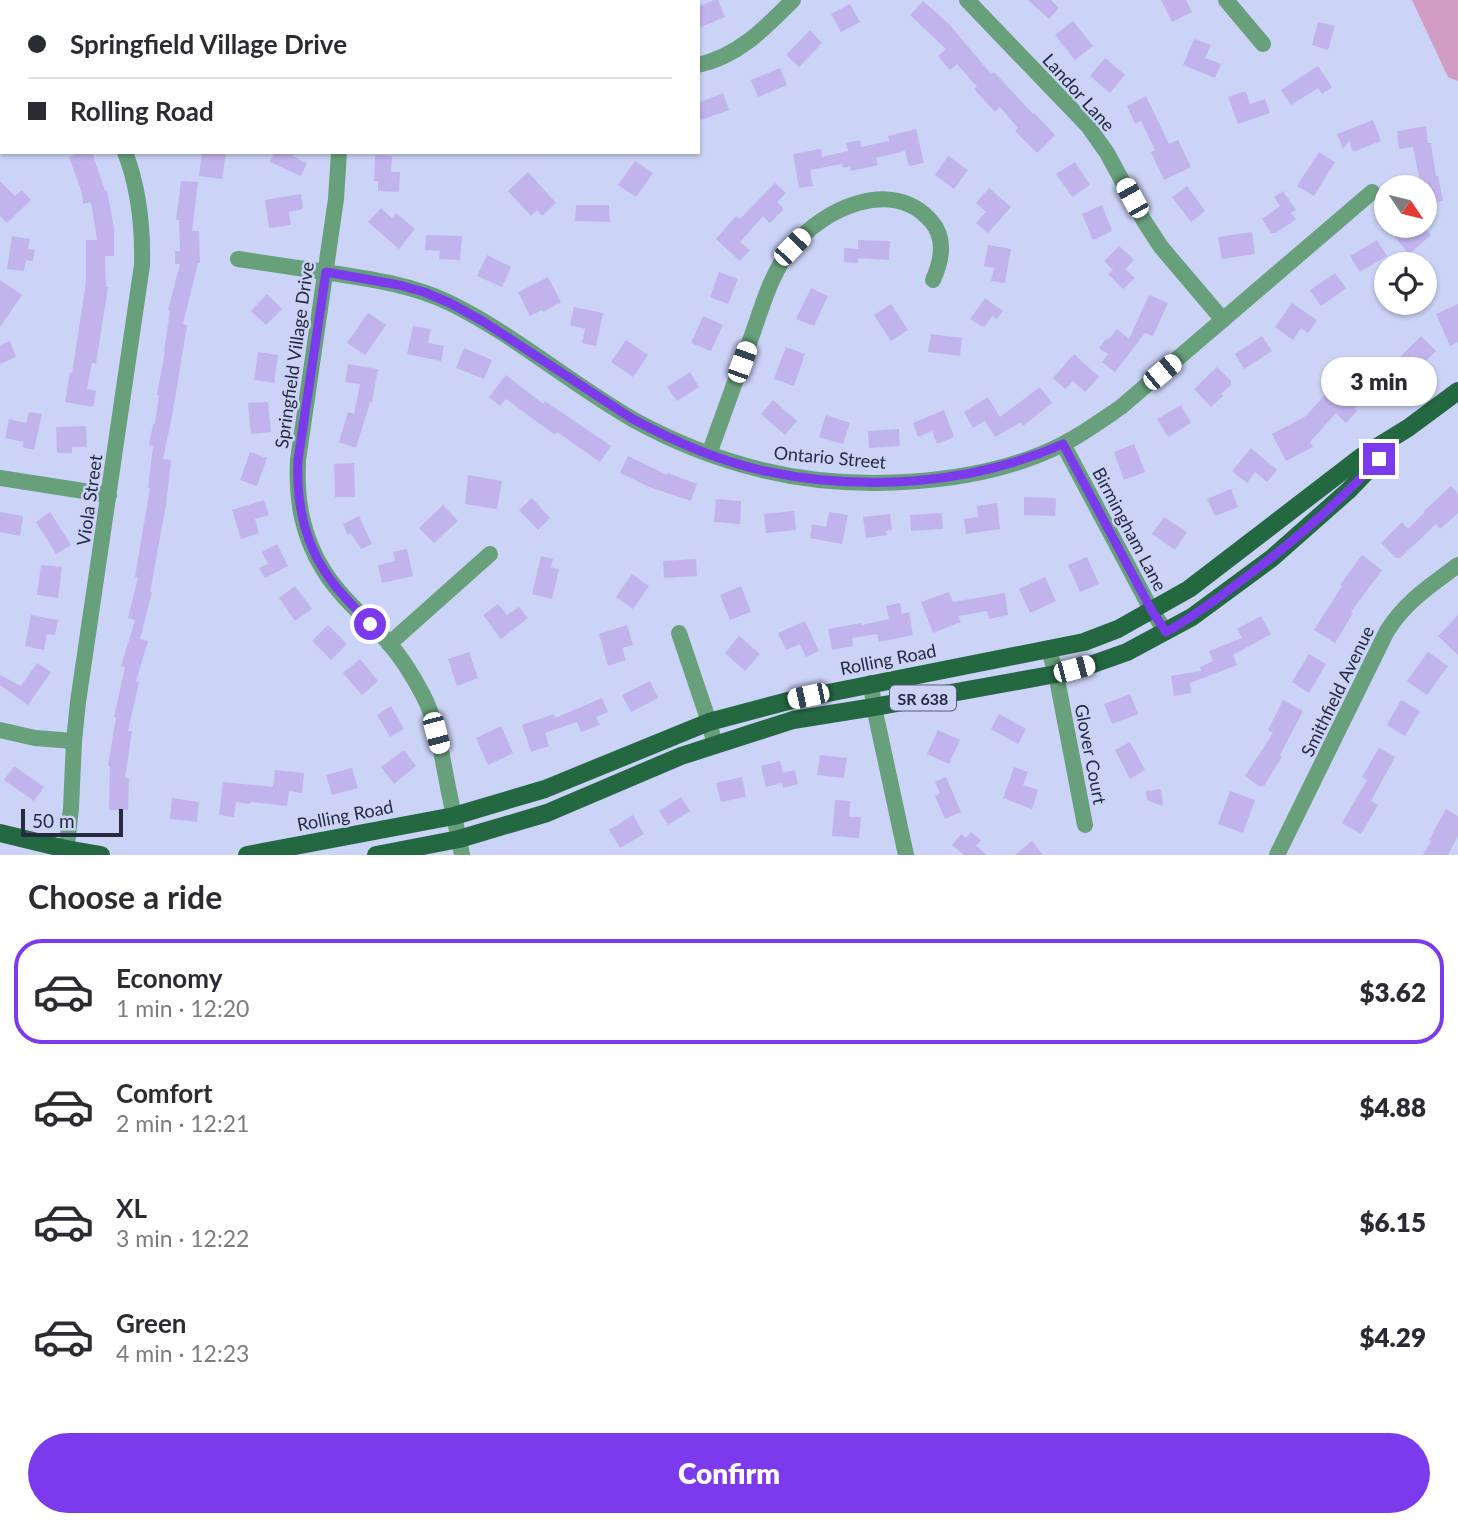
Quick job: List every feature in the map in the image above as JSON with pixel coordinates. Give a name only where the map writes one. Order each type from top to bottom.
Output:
[{"type":"main road","name":"Rolling Road","points":[[247,855],[454,816],[545,789],[709,722],[788,701],[1049,650],[1084,642],[1118,629],[1189,589],[1361,457],[1408,428],[1458,391]]},
{"type":"main road","name":"Rolling Road","points":[[376,855],[460,847],[681,756],[793,720],[874,708],[1056,674],[1115,656],[1192,617],[1272,558],[1349,490],[1408,428]]},
{"type":"main road","points":[[0,833],[66,852],[101,855]]},
{"type":"street","points":[[700,64],[719,59],[746,44],[793,0]]},
{"type":"street","name":"Landor Lane","points":[[967,0],[1088,126],[1107,153],[1161,247],[1223,320]]},
{"type":"street","points":[[1226,0],[1263,44]]},
{"type":"street","name":"Viola Street","points":[[66,852],[74,741],[142,265],[141,215],[137,191],[125,154]]},
{"type":"street","name":"Springfield Village Drive","points":[[339,154],[336,198],[298,460],[299,508],[308,540],[325,572],[389,644],[409,670],[425,699],[441,752],[460,847]]},
{"type":"street","name":"Ontario Street","points":[[238,259],[326,272],[424,292],[484,322],[631,418],[680,443],[709,454],[797,477],[854,482],[913,481],[955,477],[993,469],[1063,444],[1121,407],[1372,192]]},
{"type":"street","points":[[709,454],[774,275],[792,247],[817,223],[842,209],[867,201],[890,199],[911,204],[925,214],[939,234],[942,249],[939,267],[933,280]]},
{"type":"street","name":"Birmingham Lane","points":[[1063,444],[1152,611],[1166,632]]},
{"type":"street","points":[[0,478],[109,495]]},
{"type":"street","points":[[389,644],[491,554]]},
{"type":"street","name":"Smithfield Avenue","points":[[1277,855],[1387,631],[1411,600],[1458,565]]},
{"type":"street","points":[[678,632],[715,745]]},
{"type":"street","name":"Glover Court","points":[[1049,650],[1085,825]]},
{"type":"street","points":[[871,684],[906,855]]},
{"type":"street","points":[[0,730],[35,738],[74,741]]},
{"type":"shaded area","points":[[1412,0],[1458,0],[1458,81],[1448,77]]},
{"type":"building","points":[[718,0],[725,17],[701,27],[700,6]]},
{"type":"building","points":[[1028,0],[1051,0],[1059,8],[1049,19]]},
{"type":"building","points":[[1161,0],[1186,0],[1192,12],[1172,22]]},
{"type":"building","points":[[923,1],[949,24],[991,74],[994,72],[1055,135],[1037,153],[1015,131],[1018,128],[1000,107],[995,112],[974,89],[977,87],[957,64],[950,70],[938,56],[946,49],[910,15]]},
{"type":"building","points":[[850,4],[860,22],[841,32],[831,14]]},
{"type":"building","points":[[1073,21],[1093,46],[1075,60],[1055,35]]},
{"type":"building","points":[[1318,22],[1335,26],[1328,50],[1312,45]]},
{"type":"building","points":[[810,30],[822,43],[799,67],[786,55]]},
{"type":"building","points":[[1194,39],[1211,45],[1205,58],[1221,64],[1215,78],[1183,65]]},
{"type":"building","points":[[1105,58],[1125,75],[1110,93],[1090,76]]},
{"type":"building","points":[[1318,66],[1332,87],[1322,94],[1318,88],[1291,105],[1281,90]]},
{"type":"building","points":[[780,68],[787,85],[758,97],[751,80]]},
{"type":"building","points":[[1246,92],[1250,104],[1265,99],[1270,113],[1238,124],[1228,97]]},
{"type":"building","points":[[723,93],[729,110],[701,120],[700,102]]},
{"type":"building","points":[[1146,96],[1169,144],[1178,140],[1191,167],[1164,180],[1151,152],[1155,150],[1141,121],[1135,124],[1127,106]]},
{"type":"building","points":[[1373,120],[1381,141],[1353,152],[1349,141],[1343,149],[1337,134]]},
{"type":"building","points":[[1426,126],[1436,175],[1419,175],[1413,147],[1399,149],[1397,131]]},
{"type":"building","points":[[916,129],[924,163],[909,166],[905,151],[876,158],[878,165],[851,171],[850,166],[843,168],[842,164],[810,170],[813,186],[799,188],[793,154],[821,149],[822,157],[848,151],[846,143],[860,140],[861,147],[889,141],[888,136]]},
{"type":"building","points":[[1319,152],[1335,162],[1314,196],[1297,186]]},
{"type":"building","points":[[93,154],[105,191],[107,190],[114,229],[114,256],[105,256],[108,287],[96,364],[92,363],[87,389],[96,391],[93,407],[65,402],[86,282],[86,240],[97,240],[91,202],[83,204],[82,193],[69,157]]},
{"type":"building","points":[[202,154],[226,154],[222,179],[199,176]]},
{"type":"building","points":[[273,154],[294,154],[293,156],[307,163],[301,176],[270,162]]},
{"type":"building","points":[[375,155],[392,156],[391,172],[400,172],[399,192],[378,191],[378,181],[374,181]]},
{"type":"building","points":[[948,156],[968,170],[954,189],[935,175]]},
{"type":"building","points":[[635,161],[653,173],[636,197],[618,185]]},
{"type":"building","points":[[1075,162],[1090,185],[1072,197],[1056,174]]},
{"type":"building","points":[[528,172],[556,203],[542,216],[537,210],[531,216],[508,191]]},
{"type":"building","points":[[1437,176],[1438,176],[1443,201],[1437,202]]},
{"type":"building","points":[[0,181],[15,196],[22,190],[31,200],[7,223],[0,216]]},
{"type":"building","points":[[181,181],[198,182],[192,231],[199,231],[200,263],[183,324],[187,325],[163,459],[171,460],[152,592],[140,639],[148,641],[136,681],[139,682],[128,731],[132,731],[125,778],[129,778],[128,810],[109,810],[108,766],[114,717],[125,667],[121,666],[135,620],[128,618],[138,578],[135,577],[150,488],[153,446],[149,445],[155,424],[170,311],[168,310],[180,264],[175,264],[175,251],[180,251],[179,220],[176,220]]},
{"type":"building","points":[[775,183],[786,193],[777,202],[784,209],[770,223],[763,216],[740,242],[750,250],[740,261],[716,239],[736,216],[740,219]]},
{"type":"building","points":[[1187,186],[1205,211],[1191,222],[1172,197]]},
{"type":"building","points":[[989,188],[1011,207],[988,233],[976,223],[986,212],[976,203]]},
{"type":"building","points":[[1283,191],[1296,210],[1291,213],[1296,219],[1276,233],[1271,233],[1262,219],[1280,206],[1274,197]]},
{"type":"building","points":[[301,194],[303,209],[289,212],[291,225],[269,228],[265,200]]},
{"type":"building","points":[[576,205],[609,205],[610,222],[575,221]]},
{"type":"building","points":[[1102,205],[1112,231],[1093,240],[1082,214]]},
{"type":"building","points":[[381,208],[392,218],[396,213],[415,229],[399,249],[368,222]]},
{"type":"building","points":[[1252,232],[1255,254],[1222,259],[1218,237]]},
{"type":"building","points":[[426,235],[462,236],[460,260],[439,259],[440,251],[425,250]]},
{"type":"building","points":[[12,236],[30,239],[28,249],[35,250],[33,261],[26,260],[24,271],[7,269]]},
{"type":"building","points":[[1396,238],[1428,238],[1411,252],[1407,252]]},
{"type":"building","points":[[858,240],[890,241],[889,260],[858,258],[858,263],[844,262],[844,248],[858,249]]},
{"type":"building","points":[[1377,240],[1384,252],[1374,252],[1374,264],[1360,272],[1350,256]]},
{"type":"building","points":[[988,245],[1011,249],[1005,283],[991,281],[994,268],[984,266]]},
{"type":"building","points":[[1119,246],[1134,260],[1125,269],[1135,278],[1123,289],[1108,274],[1113,270],[1104,261]]},
{"type":"building","points":[[487,255],[511,267],[502,287],[477,276]]},
{"type":"building","points":[[719,272],[738,279],[728,304],[710,297]]},
{"type":"building","points":[[1335,273],[1346,288],[1321,306],[1310,290]]},
{"type":"building","points":[[548,277],[561,302],[530,316],[518,292]]},
{"type":"building","points":[[0,280],[22,295],[0,327]]},
{"type":"building","points":[[811,288],[828,296],[814,326],[796,319]]},
{"type":"building","points":[[267,294],[282,309],[266,325],[251,311]]},
{"type":"building","points":[[1149,295],[1168,303],[1153,336],[1145,333],[1115,372],[1102,362],[1108,354],[1099,348],[1117,329],[1129,339]]},
{"type":"building","points":[[985,298],[1003,311],[997,319],[992,316],[985,326],[981,326],[970,319]]},
{"type":"building","points":[[1292,303],[1317,320],[1308,333],[1301,328],[1293,340],[1275,327]]},
{"type":"building","points":[[891,304],[908,330],[891,341],[874,315]]},
{"type":"building","points":[[1458,304],[1458,342],[1450,346],[1437,314]]},
{"type":"building","points":[[574,307],[603,313],[596,346],[582,343],[585,329],[570,325]]},
{"type":"building","points":[[368,313],[386,325],[365,355],[347,343]]},
{"type":"building","points":[[703,316],[723,325],[711,351],[691,343]]},
{"type":"building","points":[[413,326],[431,329],[428,343],[444,346],[441,361],[407,354]]},
{"type":"building","points":[[931,334],[962,338],[960,356],[928,352]]},
{"type":"building","points":[[1262,336],[1272,351],[1244,369],[1235,354]]},
{"type":"building","points":[[1421,336],[1436,351],[1414,373],[1399,358]]},
{"type":"building","points":[[626,340],[648,355],[633,377],[611,362]]},
{"type":"building","points":[[10,341],[16,357],[0,364],[0,345]]},
{"type":"building","points":[[786,347],[805,354],[794,386],[774,379]]},
{"type":"building","points":[[464,348],[492,360],[484,379],[456,368]]},
{"type":"building","points":[[258,352],[278,355],[274,383],[254,380]]},
{"type":"building","points":[[1074,354],[1099,377],[1085,392],[1073,381],[1065,389],[1053,378]]},
{"type":"building","points":[[1370,360],[1397,382],[1386,394],[1375,384],[1346,423],[1336,413],[1310,442],[1313,447],[1286,461],[1272,434],[1306,416],[1331,388],[1340,396]]},
{"type":"building","points":[[348,364],[378,369],[372,402],[356,448],[339,442],[348,412],[354,414],[360,384],[345,382]]},
{"type":"building","points":[[1217,367],[1231,381],[1231,385],[1211,407],[1194,389]]},
{"type":"building","points":[[690,372],[699,387],[677,401],[667,387]]},
{"type":"building","points":[[506,375],[543,404],[545,401],[611,446],[600,462],[557,432],[555,435],[506,399],[500,406],[489,397]]},
{"type":"building","points":[[1040,387],[1052,403],[1023,426],[1021,422],[995,437],[985,421],[973,428],[964,412],[988,397],[1000,417]]},
{"type":"building","points":[[773,400],[797,421],[785,435],[761,414]]},
{"type":"building","points":[[268,402],[271,432],[251,434],[248,403]]},
{"type":"building","points":[[1181,405],[1191,423],[1168,437],[1157,419]]},
{"type":"building","points":[[944,410],[954,437],[937,444],[932,431],[918,437],[913,423]]},
{"type":"building","points":[[29,412],[42,414],[34,450],[22,447],[24,442],[5,438],[9,419],[26,423]]},
{"type":"building","points":[[826,415],[850,423],[843,444],[819,437]]},
{"type":"building","points":[[86,426],[87,447],[72,447],[72,453],[57,453],[56,427]]},
{"type":"building","points":[[899,429],[900,446],[869,448],[868,431]]},
{"type":"building","points":[[1134,444],[1145,472],[1124,480],[1114,452]]},
{"type":"building","points":[[1251,448],[1277,470],[1267,482],[1255,472],[1247,483],[1232,471]]},
{"type":"building","points":[[250,452],[267,458],[257,486],[240,480]]},
{"type":"building","points":[[628,456],[667,475],[668,473],[697,484],[691,501],[649,487],[620,473]]},
{"type":"building","points":[[354,463],[355,497],[335,497],[334,464]]},
{"type":"building","points":[[468,475],[502,481],[497,509],[465,504]]},
{"type":"building","points":[[1451,486],[1458,494],[1458,513],[1440,529],[1436,524],[1400,558],[1396,558],[1381,543],[1402,522],[1408,529]]},
{"type":"building","points":[[1231,489],[1238,507],[1215,516],[1207,499]]},
{"type":"building","points":[[1024,497],[1056,498],[1055,516],[1024,515]]},
{"type":"building","points":[[532,498],[550,518],[538,530],[519,510]]},
{"type":"building","points":[[716,499],[741,501],[740,524],[714,522]]},
{"type":"building","points":[[264,500],[269,515],[255,519],[259,533],[241,539],[232,510]]},
{"type":"building","points":[[997,503],[1000,529],[966,534],[964,519],[978,517],[977,506]]},
{"type":"building","points":[[443,505],[458,521],[434,543],[419,528]]},
{"type":"building","points":[[794,511],[796,530],[766,533],[764,514]]},
{"type":"building","points":[[0,512],[23,516],[20,536],[0,532]]},
{"type":"building","points":[[50,512],[71,545],[56,554],[36,522]]},
{"type":"building","points":[[829,512],[848,515],[842,544],[810,538],[812,524],[826,527]]},
{"type":"building","points":[[942,513],[943,529],[911,531],[910,515]]},
{"type":"building","points":[[890,514],[892,530],[886,531],[887,535],[866,538],[863,517]]},
{"type":"building","points":[[359,516],[372,544],[361,549],[351,533],[348,535],[343,524]]},
{"type":"building","points":[[1164,517],[1187,532],[1175,550],[1152,534]]},
{"type":"building","points":[[277,544],[288,566],[265,578],[259,568],[268,564],[262,552]]},
{"type":"building","points":[[407,549],[413,576],[382,583],[378,565],[395,561],[393,552]]},
{"type":"building","points":[[1362,555],[1382,570],[1351,612],[1353,613],[1335,643],[1314,630],[1342,586],[1340,585]]},
{"type":"building","points":[[541,556],[553,559],[551,567],[559,569],[552,599],[532,594]]},
{"type":"building","points":[[1087,557],[1099,584],[1080,592],[1068,565]]},
{"type":"building","points":[[696,559],[697,576],[664,578],[663,561]]},
{"type":"building","points":[[41,565],[62,567],[58,598],[37,595]]},
{"type":"building","points":[[632,574],[649,586],[633,609],[616,597]]},
{"type":"building","points":[[1045,577],[1056,601],[1030,613],[1019,589]]},
{"type":"building","points":[[295,586],[312,609],[295,621],[279,598]]},
{"type":"building","points":[[741,586],[751,612],[730,620],[720,595]]},
{"type":"building","points":[[949,592],[953,602],[1005,593],[1008,615],[989,619],[987,611],[958,616],[961,622],[933,633],[921,602]]},
{"type":"building","points":[[900,603],[902,614],[909,612],[913,635],[879,642],[877,634],[852,638],[853,646],[832,650],[828,629],[889,619],[886,606]]},
{"type":"building","points":[[498,604],[507,615],[519,607],[528,618],[501,639],[483,615]]},
{"type":"building","points":[[31,615],[58,620],[55,635],[47,634],[44,650],[25,646]]},
{"type":"building","points":[[1458,615],[1458,655],[1438,636]]},
{"type":"building","points":[[1261,616],[1271,634],[1233,655],[1237,665],[1190,683],[1191,693],[1174,696],[1171,676],[1201,671],[1200,667],[1213,661],[1209,651],[1242,638],[1237,629]]},
{"type":"building","points":[[805,621],[819,651],[806,657],[800,644],[786,650],[778,633]]},
{"type":"building","points":[[328,625],[347,644],[331,660],[312,641]]},
{"type":"building","points":[[627,625],[633,645],[622,648],[626,660],[608,666],[599,634]]},
{"type":"building","points":[[739,636],[760,654],[745,671],[725,653]]},
{"type":"building","points":[[469,652],[478,678],[457,686],[448,659]]},
{"type":"building","points":[[1428,652],[1448,666],[1427,695],[1407,681]]},
{"type":"building","points":[[1309,654],[1326,664],[1309,693],[1292,682]]},
{"type":"building","points":[[360,659],[378,681],[362,695],[343,673]]},
{"type":"building","points":[[37,663],[51,672],[28,705],[0,685],[0,675],[21,686]]},
{"type":"building","points":[[650,681],[658,698],[631,712],[622,695]]},
{"type":"building","points":[[1130,694],[1138,714],[1112,724],[1104,704]]},
{"type":"building","points":[[602,698],[608,712],[596,717],[600,725],[581,732],[577,722],[545,733],[549,746],[531,752],[522,725],[554,714],[555,718]]},
{"type":"building","points":[[1283,700],[1303,711],[1280,755],[1282,757],[1264,786],[1259,786],[1245,776],[1273,733],[1268,730]]},
{"type":"building","points":[[1401,700],[1420,711],[1405,736],[1387,725]]},
{"type":"building","points":[[391,706],[404,729],[390,737],[377,715]]},
{"type":"building","points":[[999,714],[1026,729],[1018,744],[991,729]]},
{"type":"building","points":[[501,726],[513,753],[488,765],[476,738]]},
{"type":"building","points":[[938,730],[960,740],[949,764],[927,754]]},
{"type":"building","points":[[1130,742],[1145,770],[1130,779],[1115,750]]},
{"type":"building","points":[[1379,748],[1395,757],[1371,801],[1378,805],[1361,834],[1342,823],[1367,780],[1362,777]]},
{"type":"building","points":[[404,750],[416,766],[394,784],[381,767]]},
{"type":"building","points":[[820,755],[847,758],[844,778],[817,775]]},
{"type":"building","points":[[780,761],[783,773],[795,770],[798,784],[783,788],[782,783],[766,787],[761,766]]},
{"type":"building","points":[[14,766],[44,787],[34,801],[4,780]]},
{"type":"building","points":[[1014,767],[1028,772],[1023,785],[1038,790],[1032,809],[1003,798]]},
{"type":"building","points":[[352,768],[358,788],[332,795],[326,775]]},
{"type":"building","points":[[275,770],[304,773],[302,793],[289,791],[287,806],[236,802],[234,817],[219,815],[223,782],[273,787]]},
{"type":"building","points":[[742,777],[746,797],[721,802],[716,783]]},
{"type":"building","points":[[946,777],[961,812],[945,819],[935,796],[940,793],[935,782]]},
{"type":"building","points":[[1161,789],[1163,806],[1147,800],[1146,791]]},
{"type":"building","points":[[1230,791],[1255,800],[1243,833],[1218,824]]},
{"type":"building","points":[[681,797],[690,811],[668,825],[659,811]]},
{"type":"building","points":[[172,798],[199,802],[197,822],[170,819]]},
{"type":"building","points":[[835,800],[850,801],[849,817],[861,817],[859,838],[832,836]]},
{"type":"building","points":[[1446,809],[1458,816],[1458,836],[1448,855],[1423,855],[1431,841],[1429,840]]},
{"type":"building","points":[[633,815],[644,834],[620,848],[609,830]]},
{"type":"building","points":[[971,832],[981,840],[976,846],[987,855],[964,855],[952,845],[961,834],[966,838]]},
{"type":"building","points":[[1032,841],[1043,855],[1015,855]]},
{"type":"route","points":[[370,624],[335,586],[315,556],[299,508],[298,460],[326,272],[399,285],[450,303],[651,429],[697,450],[763,470],[797,477],[854,482],[913,481],[955,477],[993,469],[1063,444],[1152,611],[1166,632],[1192,617],[1272,558],[1322,515],[1379,459]]}]
